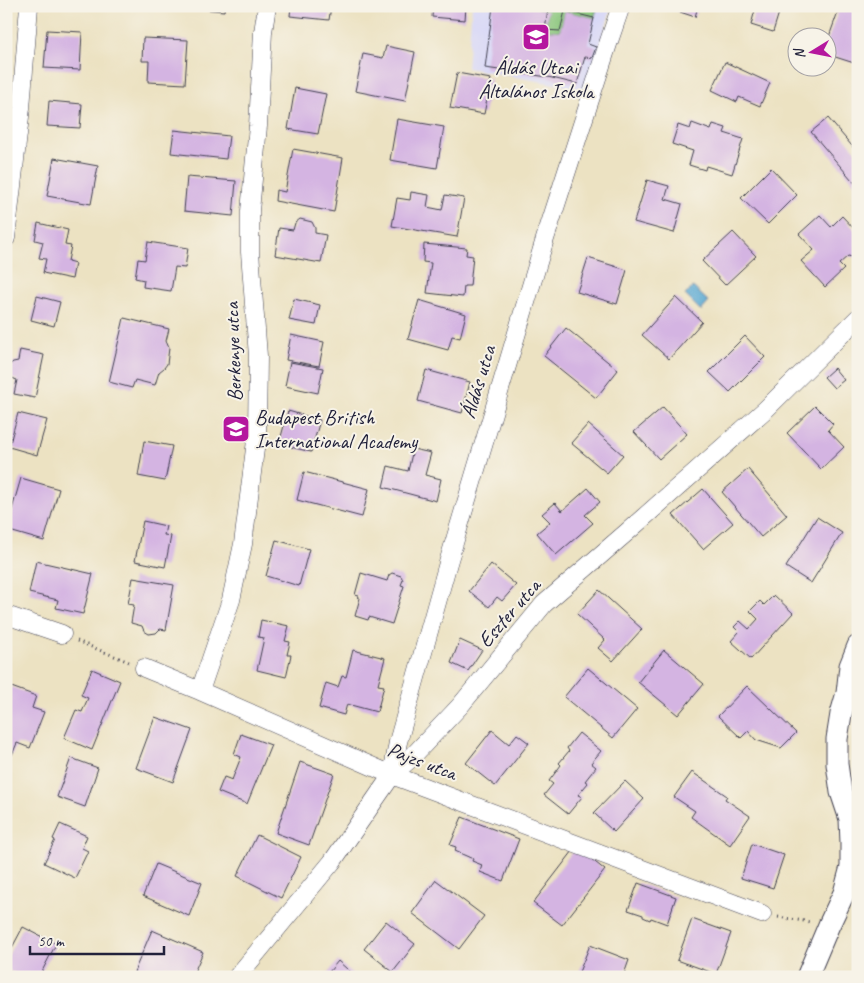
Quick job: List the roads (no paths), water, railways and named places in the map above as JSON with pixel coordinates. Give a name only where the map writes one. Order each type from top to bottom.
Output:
[{"type":"street","points":[[6,238],[21,108],[29,6]]},
{"type":"street","name":"Berkenye utca","points":[[200,691],[230,600],[243,544],[257,433],[258,356],[250,252],[250,211],[258,126],[263,32],[267,6]]},
{"type":"street","name":"Áldás utca","points":[[392,775],[398,742],[448,563],[545,239],[621,6]]},
{"type":"street","name":"Eszter utca","points":[[237,977],[332,862],[392,775],[409,760],[460,706],[544,604],[766,409],[858,318]]},
{"type":"street","points":[[6,615],[62,634]]},
{"type":"street","points":[[807,977],[844,893],[851,867],[850,819],[841,792],[837,739],[841,714],[852,687],[850,666],[858,646]]},
{"type":"street","name":"Pajzs utca","points":[[144,668],[392,775],[762,914]]},
{"type":"water","points":[[693,287],[709,302],[701,311],[685,295]]},
{"type":"place","name":"Áldás Utcai Általános Iskola","points":[[536,37]]},
{"type":"place","name":"Budapest British International Academy","points":[[236,429]]}]
